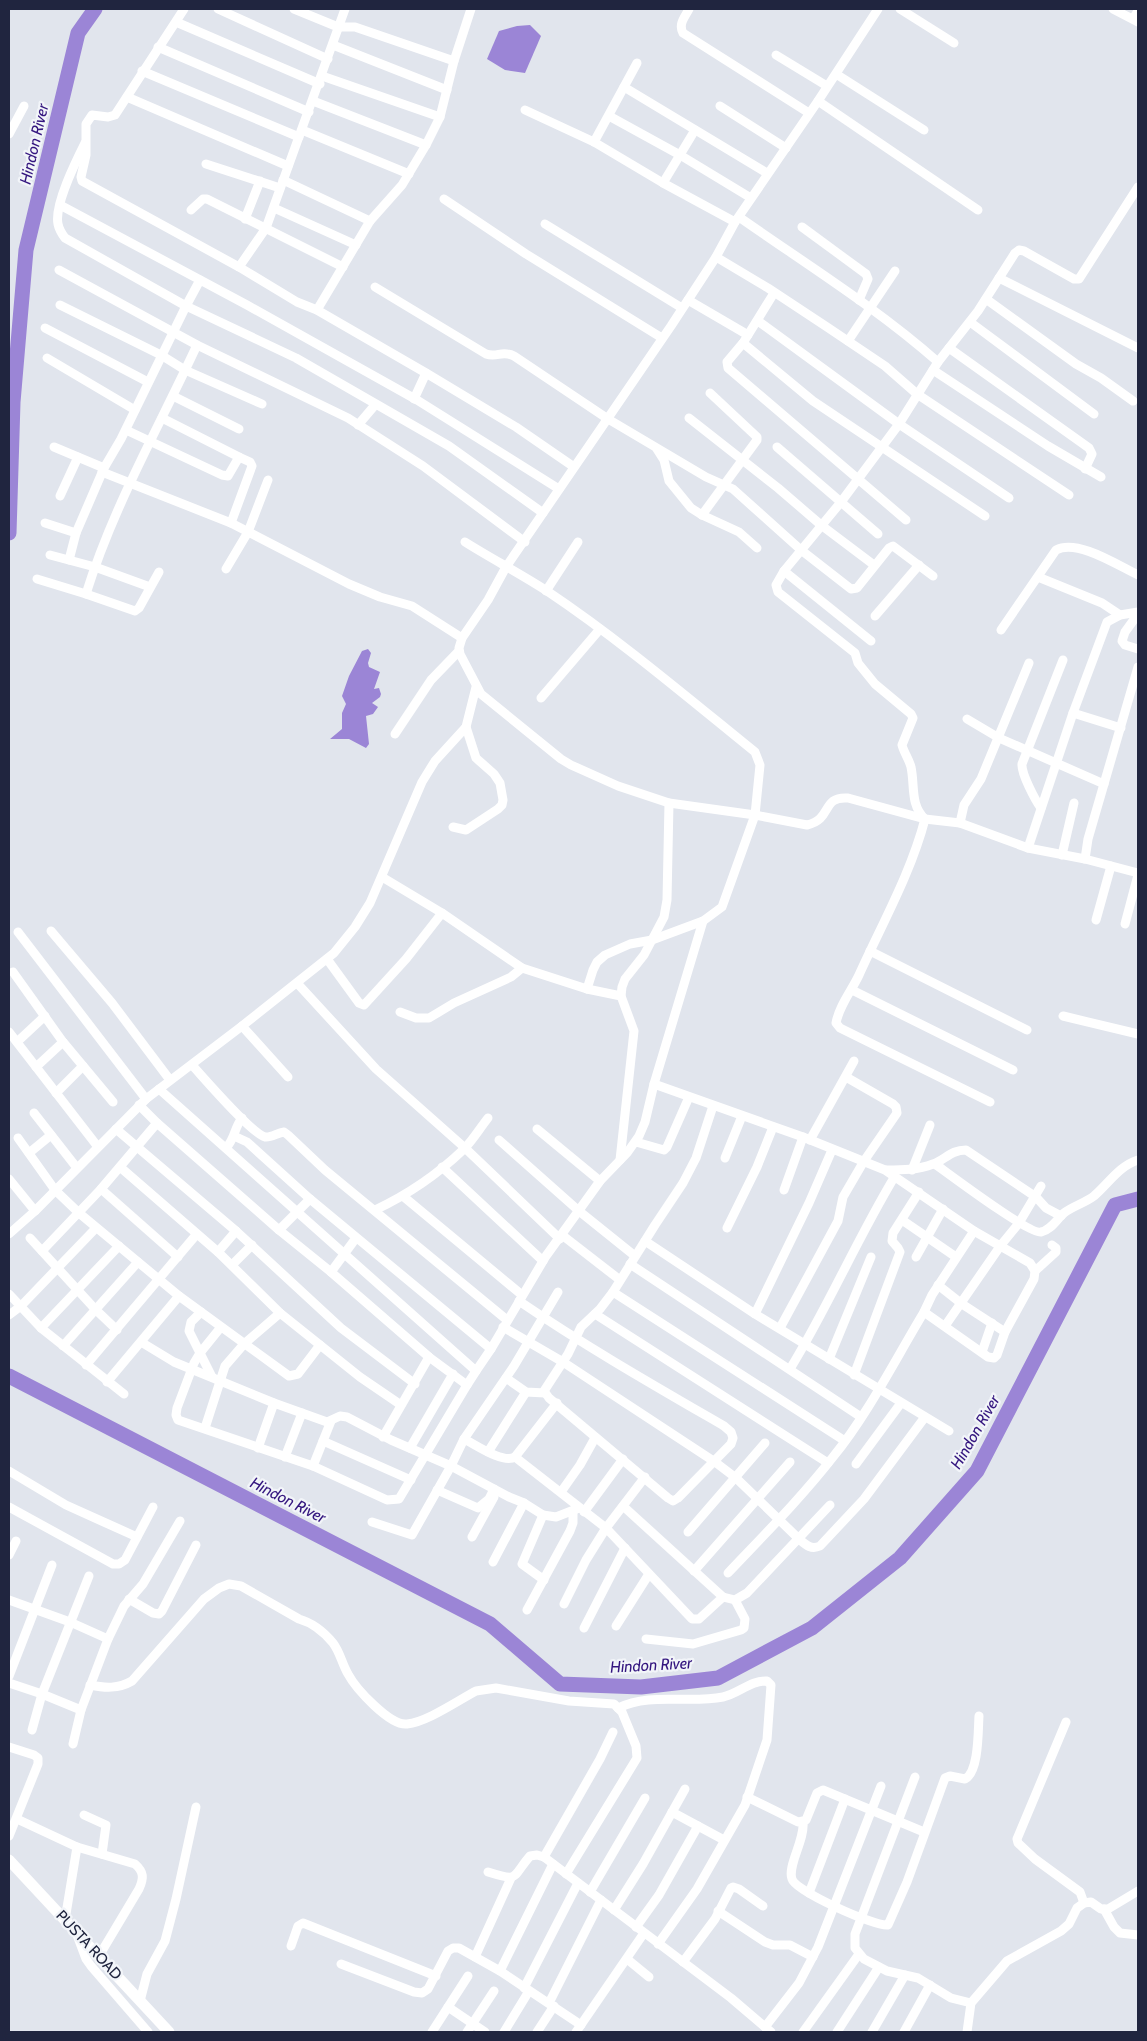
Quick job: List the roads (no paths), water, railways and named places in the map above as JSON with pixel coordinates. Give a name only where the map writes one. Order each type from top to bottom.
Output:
[{"type":"street","points":[[184,9],[115,115],[108,117],[92,116],[88,119],[86,124],[85,162],[81,177],[82,181],[86,185],[239,267],[297,302],[317,310],[426,373],[516,427],[574,467]]},
{"type":"street","points":[[218,9],[328,59]]},
{"type":"street","points":[[294,9],[338,28],[355,27],[454,61]]},
{"type":"street","points":[[239,267],[266,228],[314,101],[345,9]]},
{"type":"street","points":[[317,310],[370,221],[402,186],[426,145],[440,117],[454,61],[471,9]]},
{"type":"street","points":[[689,9],[682,23],[681,29],[683,33],[809,113]]},
{"type":"street","points":[[395,734],[431,680],[459,651],[462,638],[488,600],[506,567],[525,542],[542,513],[688,300],[767,173],[818,101],[878,9]]},
{"type":"street","points":[[900,9],[954,43]]},
{"type":"street","points":[[1113,9],[1135,21],[1138,11]]},
{"type":"street","points":[[176,22],[321,80],[440,117]]},
{"type":"street","points":[[333,45],[448,90]]},
{"type":"street","points":[[158,47],[309,112]]},
{"type":"street","points":[[776,55],[827,86]]},
{"type":"street","points":[[594,142],[637,63]]},
{"type":"street","points":[[142,71],[300,134],[409,174]]},
{"type":"street","points":[[836,74],[924,130]]},
{"type":"street","points":[[624,88],[767,173]]},
{"type":"street","points":[[127,97],[288,166]]},
{"type":"street","points":[[314,101],[426,145]]},
{"type":"street","points":[[818,101],[978,210]]},
{"type":"street","points":[[9,134],[24,106]]},
{"type":"street","points":[[720,106],[786,148]]},
{"type":"street","points":[[524,110],[594,142],[663,183],[737,219],[859,300],[914,341],[936,366],[1085,469],[1101,478]]},
{"type":"street","points":[[608,116],[680,155],[751,198]]},
{"type":"street","points":[[663,183],[695,130]]},
{"type":"street","points":[[86,141],[71,173],[60,205],[58,225],[65,238],[186,306],[296,358],[375,405],[450,446],[542,513]]},
{"type":"street","points":[[206,164],[260,181],[282,184],[370,221]]},
{"type":"street","points":[[245,219],[260,181]]},
{"type":"street","points":[[926,819],[920,814],[915,803],[911,766],[902,745],[913,718],[911,714],[875,684],[858,663],[855,653],[778,592],[776,585],[784,571],[841,502],[898,424],[936,366],[986,299],[1015,253],[1019,250],[1024,251],[1074,279],[1078,279],[1138,187]]},
{"type":"street","points":[[191,210],[203,199],[207,199],[343,267]]},
{"type":"street","points":[[444,199],[526,254],[662,338]]},
{"type":"street","points":[[60,205],[200,280],[414,399],[559,489]]},
{"type":"street","points":[[274,208],[356,245]]},
{"type":"street","points":[[545,224],[682,308]]},
{"type":"street","points":[[802,227],[866,274],[868,278],[859,300]]},
{"type":"street","points":[[716,257],[848,341],[884,366],[917,394],[1069,495]]},
{"type":"street","points":[[59,270],[197,345],[310,398],[358,425],[423,466],[525,542]]},
{"type":"street","points":[[848,341],[895,271]]},
{"type":"street","points":[[999,278],[1138,348]]},
{"type":"street","points":[[69,560],[76,533],[103,470],[126,430],[161,355],[200,280]]},
{"type":"street","points":[[375,287],[486,354],[494,356],[502,353],[514,356],[608,419],[740,495],[801,550],[851,589],[858,588],[874,565],[893,546],[933,576]]},
{"type":"street","points":[[774,293],[758,321],[727,362],[729,370],[906,520]]},
{"type":"street","points":[[986,299],[1076,364],[1110,384],[1133,401]]},
{"type":"street","points":[[688,300],[748,335]]},
{"type":"street","points":[[60,304],[161,355],[185,370],[262,404]]},
{"type":"street","points":[[758,321],[898,424],[1009,498]]},
{"type":"street","points":[[970,322],[1094,414]]},
{"type":"street","points":[[44,328],[148,382]]},
{"type":"street","points":[[743,343],[813,401],[985,516]]},
{"type":"street","points":[[86,594],[94,567],[131,483],[197,345]]},
{"type":"street","points":[[949,348],[1089,448],[1092,454],[1085,469]]},
{"type":"street","points":[[46,358],[135,410]]},
{"type":"street","points":[[414,399],[426,373]]},
{"type":"street","points":[[702,515],[756,444],[757,437],[710,393]]},
{"type":"street","points":[[173,396],[238,429]]},
{"type":"street","points":[[358,425],[375,405]]},
{"type":"street","points":[[162,418],[250,462],[252,466],[231,523]]},
{"type":"street","points":[[688,418],[874,565]]},
{"type":"street","points":[[126,430],[226,476],[231,474],[239,457]]},
{"type":"street","points":[[54,446],[131,483],[231,523],[349,584],[412,606],[462,638]]},
{"type":"street","points":[[655,447],[664,460],[669,481],[682,499],[702,515],[739,532],[757,548]]},
{"type":"street","points":[[777,447],[878,534]]},
{"type":"street","points":[[60,496],[78,457]]},
{"type":"street","points":[[226,569],[248,532],[268,480]]},
{"type":"street","points":[[45,523],[76,533]]},
{"type":"street","points":[[466,542],[546,591],[600,629],[754,752],[760,765],[755,815],[722,907],[703,921],[652,940],[630,944],[605,955],[597,962],[587,989]]},
{"type":"street","points":[[546,591],[578,542]]},
{"type":"street","points":[[1001,630],[1056,550],[1065,547],[1091,552],[1138,575]]},
{"type":"street","points":[[50,555],[94,567],[150,587]]},
{"type":"street","points":[[876,616],[919,565]]},
{"type":"street","points":[[784,571],[871,640]]},
{"type":"street","points":[[37,579],[135,612],[159,572]]},
{"type":"street","points":[[1038,577],[1102,603],[1120,615]]},
{"type":"street","points":[[1028,848],[1055,764],[1107,622],[1120,615],[1138,613]]},
{"type":"street","points":[[1138,613],[1125,632],[1122,641],[1126,645],[1138,649]]},
{"type":"street","points":[[541,698],[600,629]]},
{"type":"street","points":[[459,651],[481,694],[566,763],[618,786],[669,803],[755,815],[807,825],[816,823],[822,818],[830,803],[838,797],[926,819],[960,823],[1028,848],[1085,859],[1138,874],[1125,924]]},
{"type":"street","points":[[1041,808],[1023,773],[1022,764],[1062,660]]},
{"type":"street","points":[[960,823],[964,805],[981,779],[1029,663]]},
{"type":"street","points":[[1085,859],[1088,839],[1138,667]]},
{"type":"street","points":[[11,1228],[35,1211],[142,1102],[334,953],[364,914],[382,877],[422,782],[435,761],[466,727],[476,687]]},
{"type":"street","points":[[1073,713],[1121,728]]},
{"type":"street","points":[[967,719],[999,738],[1104,784]]},
{"type":"street","points":[[453,827],[466,830],[498,809],[502,805],[503,800],[498,778],[476,758],[466,727]]},
{"type":"street","points":[[620,1160],[634,1031],[621,996],[625,979],[644,955],[664,918],[667,900],[669,803]]},
{"type":"street","points":[[1062,855],[1074,803]]},
{"type":"street","points":[[926,819],[911,860],[836,1023],[840,1028],[990,1102]]},
{"type":"street","points":[[1096,920],[1111,866]]},
{"type":"street","points":[[382,877],[442,913],[522,968],[587,989],[621,996]]},
{"type":"street","points":[[327,958],[359,1003],[364,1004],[368,1002],[406,959],[442,913]]},
{"type":"street","points":[[222,1327],[200,1353],[192,1368],[176,1408],[178,1420],[313,1466],[387,1500],[394,1501],[399,1499],[543,1261],[600,1181],[636,1142],[645,1122],[654,1084],[703,921]]},
{"type":"street","points":[[52,931],[112,1003],[170,1080]]},
{"type":"street","points":[[18,932],[157,1123],[278,1230],[331,1272],[429,1357],[467,1385]]},
{"type":"street","points":[[870,951],[1027,1030]]},
{"type":"street","points":[[400,1012],[416,1018],[429,1018],[454,1003],[511,976],[522,968]]},
{"type":"street","points":[[13,972],[63,1042],[112,1102]]},
{"type":"street","points":[[297,983],[376,1069],[561,1237],[620,1280]]},
{"type":"street","points":[[852,990],[1013,1070]]},
{"type":"street","points":[[17,1042],[45,1016]]},
{"type":"street","points":[[1063,1016],[1138,1034]]},
{"type":"street","points":[[242,1026],[288,1077]]},
{"type":"street","points":[[9,1032],[98,1147]]},
{"type":"street","points":[[36,1067],[63,1042]]},
{"type":"street","points":[[784,1190],[806,1139],[846,1077],[854,1061]]},
{"type":"street","points":[[192,1065],[242,1118],[263,1136],[268,1137],[284,1132],[325,1170],[375,1210],[505,1324],[715,1462],[757,1497],[799,1539],[814,1549],[820,1546],[864,1499],[925,1417]]},
{"type":"street","points":[[56,1093],[83,1066]]},
{"type":"street","points":[[780,1328],[838,1221],[843,1197],[864,1161],[896,1116],[897,1110],[893,1104],[846,1077]]},
{"type":"street","points":[[654,1084],[885,1170],[974,1231],[1030,1263],[1035,1271],[1034,1279],[1005,1332],[997,1355],[994,1358],[988,1357],[924,1312]]},
{"type":"street","points":[[159,1089],[476,1371]]},
{"type":"street","points":[[636,1142],[664,1150],[689,1097]]},
{"type":"street","points":[[545,1393],[545,1388],[563,1362],[581,1327],[595,1314],[613,1292],[690,1170],[706,1131],[713,1106]]},
{"type":"street","points":[[34,1113],[77,1168]]},
{"type":"street","points":[[725,1158],[742,1116]]},
{"type":"street","points":[[226,1148],[232,1142],[235,1126],[242,1118]]},
{"type":"street","points":[[375,1210],[404,1196],[442,1167],[465,1148],[488,1118]]},
{"type":"street","points":[[42,1251],[120,1168],[157,1123]]},
{"type":"street","points":[[912,1170],[930,1125]]},
{"type":"street","points":[[727,1228],[758,1167],[773,1127]]},
{"type":"street","points":[[116,1129],[236,1231],[341,1328],[415,1384]]},
{"type":"street","points":[[537,1130],[600,1181]]},
{"type":"street","points":[[29,1153],[51,1135]]},
{"type":"street","points":[[234,1136],[247,1142],[310,1199],[491,1349]]},
{"type":"street","points":[[18,1138],[56,1190],[78,1213],[179,1296],[289,1376],[298,1374],[320,1345]]},
{"type":"street","points":[[499,1140],[580,1211],[632,1260],[861,1417]]},
{"type":"street","points":[[755,1314],[809,1203],[832,1150]]},
{"type":"street","points":[[885,1170],[912,1170],[935,1164],[951,1152],[966,1150],[1036,1196],[1046,1208],[1061,1216]]},
{"type":"street","points":[[935,1164],[1019,1223],[1039,1233],[1054,1224],[1069,1210],[1090,1199],[1125,1165],[1138,1160]]},
{"type":"street","points":[[442,1167],[543,1261]]},
{"type":"street","points":[[120,1168],[218,1252],[280,1313],[401,1405]]},
{"type":"street","points":[[790,1369],[805,1344],[868,1220],[895,1176]]},
{"type":"street","points":[[9,1179],[35,1211]]},
{"type":"street","points":[[945,1326],[1001,1245],[1019,1223],[1041,1186]]},
{"type":"street","points":[[101,1189],[178,1257]]},
{"type":"street","points":[[854,1375],[900,1252],[891,1239],[893,1232],[919,1192]]},
{"type":"street","points":[[404,1196],[542,1317],[724,1426],[731,1432],[733,1438],[731,1444],[715,1462],[673,1501],[595,1438],[545,1393],[526,1392],[506,1378]]},
{"type":"street","points":[[278,1230],[310,1199]]},
{"type":"street","points":[[916,1257],[943,1209]]},
{"type":"street","points":[[902,1220],[956,1257]]},
{"type":"street","points":[[9,1315],[21,1306],[96,1228]]},
{"type":"street","points":[[218,1252],[236,1231]]},
{"type":"street","points":[[728,1573],[779,1519],[845,1441],[924,1312],[938,1284],[974,1231]]},
{"type":"street","points":[[86,1364],[117,1330],[196,1235]]},
{"type":"street","points":[[30,1238],[95,1309],[117,1330]]},
{"type":"street","points":[[331,1272],[356,1238]]},
{"type":"street","points":[[645,1240],[755,1314],[949,1431]]},
{"type":"street","points":[[41,1328],[119,1246]]},
{"type":"street","points":[[232,1265],[252,1246]]},
{"type":"street","points":[[1035,1271],[1056,1252],[1056,1248],[1052,1246]]},
{"type":"street","points":[[830,1359],[871,1257]]},
{"type":"street","points":[[63,1346],[138,1262]]},
{"type":"street","points":[[938,1284],[962,1304],[1005,1332]]},
{"type":"street","points":[[372,1522],[412,1534],[451,1466],[464,1439],[506,1378],[558,1292]]},
{"type":"street","points":[[613,1292],[845,1441]]},
{"type":"street","points":[[9,1294],[41,1328],[124,1394]]},
{"type":"street","points":[[107,1382],[179,1296]]},
{"type":"street","points":[[202,1312],[191,1322],[189,1331],[212,1377]]},
{"type":"street","points":[[205,1428],[225,1366],[244,1344],[280,1313]]},
{"type":"street","points":[[595,1314],[828,1463]]},
{"type":"street","points":[[982,1352],[992,1324]]},
{"type":"street","points":[[141,1342],[174,1362],[274,1403],[331,1422]]},
{"type":"street","points":[[383,1436],[429,1357]]},
{"type":"street","points":[[410,1448],[453,1374]]},
{"type":"street","points":[[488,1452],[526,1392]]},
{"type":"street","points":[[856,1464],[901,1402]]},
{"type":"street","points":[[258,1448],[274,1403]]},
{"type":"street","points":[[464,1439],[488,1452],[508,1459],[515,1457],[556,1403]]},
{"type":"street","points":[[285,1457],[302,1413]]},
{"type":"street","points":[[313,1466],[331,1422],[340,1416],[347,1417],[383,1436],[451,1466],[524,1503],[543,1515],[556,1517],[579,1511]]},
{"type":"street","points":[[561,1492],[580,1465],[595,1438]]},
{"type":"street","points":[[323,1442],[411,1480]]},
{"type":"street","points":[[688,1532],[765,1443]]},
{"type":"street","points":[[515,1457],[561,1492],[579,1511],[606,1528],[695,1620],[699,1619],[723,1597]]},
{"type":"street","points":[[527,1610],[579,1511],[622,1459]]},
{"type":"street","points":[[694,1571],[757,1497],[790,1462]]},
{"type":"street","points":[[9,1471],[66,1505],[137,1537]]},
{"type":"street","points":[[564,1604],[586,1560],[606,1528],[645,1477]]},
{"type":"street","points":[[437,1490],[478,1508],[496,1490]]},
{"type":"street","points":[[472,1537],[496,1490]]},
{"type":"street","points":[[493,1562],[524,1503]]},
{"type":"street","points":[[623,1506],[723,1597],[735,1600],[747,1593],[830,1505]]},
{"type":"street","points":[[9,1507],[113,1564],[119,1564],[124,1560],[153,1507]]},
{"type":"street","points":[[543,1515],[522,1564],[544,1580]]},
{"type":"street","points":[[74,1744],[80,1710],[108,1638],[129,1599],[146,1580],[180,1521]]},
{"type":"street","points":[[9,1555],[16,1541]]},
{"type":"street","points":[[129,1599],[153,1613],[159,1614],[196,1545]]},
{"type":"street","points":[[584,1628],[625,1548]]},
{"type":"street","points":[[9,1676],[52,1565]]},
{"type":"street","points":[[616,1626],[649,1574]]},
{"type":"street","points":[[32,1730],[42,1694],[90,1576]]},
{"type":"street","points":[[90,1685],[104,1688],[123,1686],[132,1681],[204,1599],[219,1588],[229,1584],[241,1586],[321,1631],[336,1648],[354,1684],[396,1723],[409,1724],[420,1721],[476,1691],[486,1688],[569,1700],[614,1704],[622,1712],[636,1746],[637,1758],[566,1874]]},
{"type":"street","points":[[9,1600],[108,1638]]},
{"type":"street","points":[[646,1639],[693,1644],[741,1630],[744,1628],[745,1619],[735,1600]]},
{"type":"street","points":[[618,1708],[636,1700],[723,1697],[760,1682],[769,1683],[771,1690],[767,1740],[747,1797],[697,1890],[658,1944]]},
{"type":"street","points":[[9,1683],[80,1710]]},
{"type":"street","points":[[802,1822],[803,1831],[791,1872],[792,1880],[809,1893],[862,1918],[886,1926],[907,1882],[945,1778],[950,1776],[964,1779],[969,1776],[978,1744],[979,1716]]},
{"type":"street","points":[[1066,1722],[1017,1839],[1018,1843],[1034,1859],[1080,1892],[1084,1903]]},
{"type":"street","points":[[544,1857],[600,1759],[613,1732]]},
{"type":"street","points":[[9,1747],[38,1758],[38,1764],[9,1836]]},
{"type":"street","points":[[915,1777],[855,1934],[855,1948],[859,1954],[880,1967],[918,1978],[951,1998],[970,2003]]},
{"type":"street","points":[[474,1956],[511,1878],[518,1874],[530,1856],[544,1857],[731,1998],[768,2030],[813,1957],[881,1786]]},
{"type":"street","points":[[614,1910],[643,1864],[685,1789]]},
{"type":"street","points":[[747,1797],[798,1822],[802,1822],[806,1820],[820,1791],[845,1799],[924,1832]]},
{"type":"street","points":[[590,1892],[646,1798]]},
{"type":"street","points":[[809,1893],[845,1799]]},
{"type":"street","points":[[140,2000],[146,1974],[165,1940],[196,1807]]},
{"type":"street","points":[[672,1812],[724,1840]]},
{"type":"street","points":[[84,1815],[106,1825],[102,1854]]},
{"type":"street","points":[[17,1819],[77,1847],[135,1864],[142,1870],[143,1880],[99,1956]]},
{"type":"street","points":[[636,1927],[659,1895],[698,1826]]},
{"type":"street","points":[[65,1920],[77,1847]]},
{"type":"street","name":"PUSTA ROAD","points":[[9,1860],[169,2032]]},
{"type":"street","points":[[500,1971],[553,1864]]},
{"type":"street","points":[[488,1872],[511,1878]]},
{"type":"street","points":[[504,2032],[527,1990],[578,1883]]},
{"type":"street","points":[[683,1962],[709,1926],[733,1887],[739,1889],[763,1906]]},
{"type":"street","points":[[1104,1910],[1112,1908],[1138,1891]]},
{"type":"street","points":[[537,2032],[601,1900]]},
{"type":"street","points":[[967,2032],[970,2003],[1007,1962],[1061,1931],[1069,1924],[1077,1908],[1084,1903],[1091,1902],[1104,1910],[1120,1934],[1138,1935]]},
{"type":"street","points":[[718,1911],[765,1942],[772,1945],[790,1945],[813,1957]]},
{"type":"street","points":[[291,1946],[298,1926],[304,1923],[436,1976]]},
{"type":"street","points":[[75,1930],[86,1959],[91,1966],[148,2032]]},
{"type":"street","points":[[341,1964],[414,1992],[422,1993],[428,1989],[448,1951],[453,1948],[459,1948],[500,1971],[551,2005],[578,2029],[644,1933]]},
{"type":"street","points":[[803,2032],[859,1954]]},
{"type":"street","points":[[627,1959],[649,1978]]},
{"type":"street","points":[[837,2032],[880,1967]]},
{"type":"street","points":[[872,2032],[904,1975]]},
{"type":"street","points":[[432,2032],[468,1976]]},
{"type":"street","points":[[904,2032],[930,1985]]},
{"type":"street","points":[[467,2032],[494,1991]]},
{"type":"street","points":[[448,2007],[485,2032]]},
{"type":"waterway","name":"Hindon River","points":[[9,533],[13,402],[26,250],[78,33],[95,9]]},
{"type":"waterway","name":"Hindon River","points":[[9,1376],[490,1624],[560,1684],[641,1687],[718,1678],[812,1628],[900,1558],[977,1471],[1115,1205],[1138,1199]]}]
